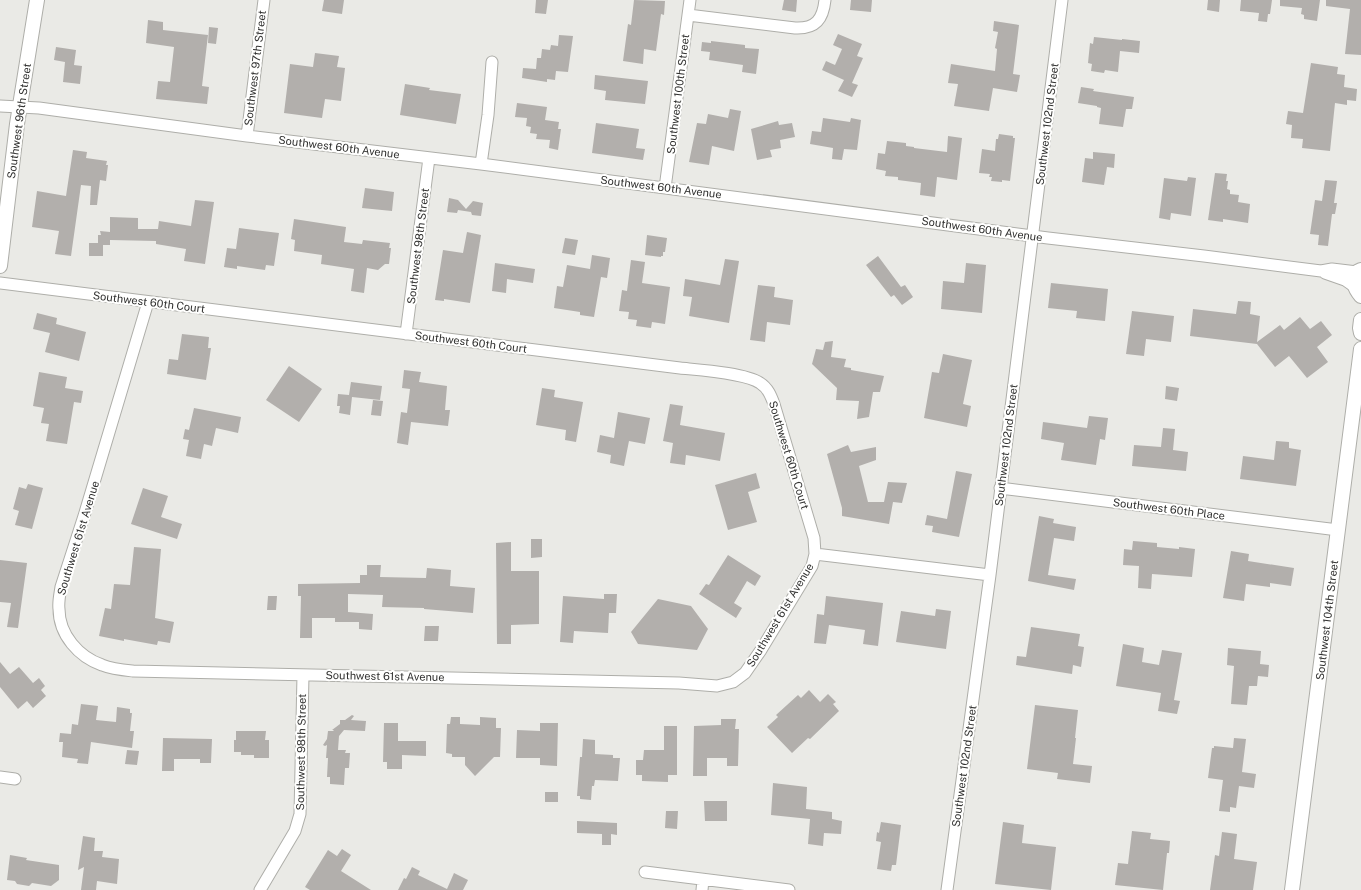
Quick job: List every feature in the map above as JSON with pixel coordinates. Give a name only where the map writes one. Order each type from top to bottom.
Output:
[{"type":"street","name":"Southwest 96th Street","points":[[0,266],[20,107],[37,0]]},
{"type":"street","name":"Southwest 97th Street","points":[[247,136],[264,0]]},
{"type":"street","name":"Southwest 100th Street","points":[[665,188],[690,0]]},
{"type":"street","points":[[688,15],[795,28],[806,28],[816,24],[822,14],[825,0]]},
{"type":"street","name":"Southwest 102nd Street","points":[[948,890],[990,575],[1062,0]]},
{"type":"street","points":[[481,164],[488,114],[492,62]]},
{"type":"street","name":"Southwest 60th Avenue","points":[[0,106],[39,108],[1032,236],[1321,271],[1345,280],[1358,292]]},
{"type":"street","name":"Southwest 98th Street","points":[[406,334],[429,158]]},
{"type":"street","name":"Southwest 60th Avenue","points":[[1321,271],[1332,269],[1359,271]]},
{"type":"street","points":[[1358,292],[1354,279],[1359,271]]},
{"type":"street","name":"Southwest 60th Court","points":[[0,283],[742,377],[760,383],[766,388],[774,404],[812,530],[815,554]]},
{"type":"street","name":"Southwest 61st Avenue","points":[[148,302],[89,502],[61,587],[59,610],[63,630],[67,638],[83,654],[102,665],[133,671],[679,683],[717,686],[733,682],[745,673],[810,571],[815,554],[990,575]]},
{"type":"street","points":[[1361,320],[1361,333]]},
{"type":"street","name":"Southwest 104th Street","points":[[1292,890],[1361,349]]},
{"type":"street","name":"Southwest 60th Place","points":[[1000,488],[1338,530]]},
{"type":"street","name":"Southwest 98th Street","points":[[260,890],[296,831],[300,814],[303,675]]},
{"type":"street","points":[[0,777],[15,779]]},
{"type":"street","points":[[645,872],[703,885],[789,890]]},
{"type":"building","points":[[324,0],[344,0],[342,14],[322,11]]},
{"type":"building","points":[[536,0],[548,0],[546,14],[535,13]]},
{"type":"building","points":[[634,0],[665,1],[664,15],[661,14],[656,51],[644,49],[643,64],[623,61],[628,24],[631,25]]},
{"type":"building","points":[[784,0],[797,0],[796,12],[782,10]]},
{"type":"building","points":[[851,0],[872,0],[871,12],[850,10]]},
{"type":"building","points":[[1208,0],[1220,0],[1219,12],[1207,10]]},
{"type":"building","points":[[1241,0],[1272,0],[1267,22],[1258,21],[1259,13],[1240,11]]},
{"type":"building","points":[[1280,0],[1320,0],[1317,21],[1304,19],[1304,15],[1301,14],[1302,8],[1280,6]]},
{"type":"building","points":[[1326,0],[1361,0],[1361,55],[1345,54],[1350,9],[1326,6]]},
{"type":"building","points":[[148,20],[163,22],[163,30],[208,35],[202,86],[209,87],[207,104],[156,99],[158,81],[170,82],[174,47],[146,43]]},
{"type":"building","points":[[994,21],[1019,25],[1013,74],[1020,75],[1017,92],[993,88],[989,111],[954,106],[958,84],[948,83],[951,64],[995,71],[997,49],[995,48],[998,32],[993,31]]},
{"type":"building","points":[[209,27],[218,28],[216,44],[208,43]]},
{"type":"building","points":[[838,34],[862,44],[857,56],[863,58],[852,83],[858,85],[852,97],[838,91],[844,80],[822,70],[826,61],[835,65],[842,49],[833,45]]},
{"type":"building","points":[[559,35],[573,36],[568,72],[556,71],[555,80],[547,79],[547,82],[522,78],[523,68],[536,69],[537,58],[541,58],[542,49],[550,50],[551,45],[558,46]]},
{"type":"building","points":[[1094,37],[1140,41],[1139,53],[1120,51],[1118,72],[1105,70],[1104,73],[1091,71],[1092,64],[1088,63],[1090,43],[1093,44]]},
{"type":"building","points":[[711,41],[745,45],[745,48],[759,49],[756,74],[742,72],[743,65],[709,60],[710,52],[701,51],[702,42],[711,43]]},
{"type":"building","points":[[56,47],[76,50],[74,65],[82,66],[80,84],[63,82],[65,62],[54,60]]},
{"type":"building","points":[[315,53],[339,56],[337,67],[345,68],[341,101],[325,99],[322,118],[284,113],[290,64],[313,67]]},
{"type":"building","points":[[1311,63],[1338,67],[1337,74],[1345,75],[1344,87],[1357,89],[1356,101],[1347,100],[1347,105],[1335,103],[1330,151],[1302,148],[1303,139],[1291,138],[1292,125],[1286,124],[1288,111],[1303,113]]},
{"type":"building","points":[[595,75],[648,81],[645,104],[605,100],[606,91],[594,89]]},
{"type":"building","points":[[405,84],[430,88],[429,90],[461,94],[456,124],[400,115]]},
{"type":"building","points":[[1081,87],[1094,89],[1093,91],[1134,97],[1132,109],[1126,109],[1123,127],[1099,124],[1101,108],[1078,103]]},
{"type":"building","points":[[517,103],[547,107],[545,120],[559,122],[558,129],[561,129],[558,150],[549,148],[550,140],[536,139],[537,134],[530,133],[531,127],[526,126],[527,118],[515,117]]},
{"type":"building","points":[[730,109],[741,111],[734,151],[712,146],[709,165],[689,162],[697,123],[706,124],[708,114],[728,118]]},
{"type":"building","points":[[823,118],[850,122],[851,118],[861,120],[857,150],[844,149],[842,160],[832,159],[833,148],[810,144],[812,131],[821,132]]},
{"type":"building","points":[[778,121],[779,125],[792,123],[795,137],[780,140],[781,148],[770,150],[772,157],[757,160],[751,129]]},
{"type":"building","points":[[596,123],[639,129],[636,148],[645,149],[643,160],[592,153]]},
{"type":"building","points":[[999,134],[1013,136],[1013,138],[1015,138],[1010,181],[991,181],[992,177],[989,177],[990,174],[979,173],[982,149],[995,151],[996,139],[998,139]]},
{"type":"building","points":[[948,136],[962,138],[957,180],[937,177],[935,197],[920,195],[921,183],[898,180],[898,177],[885,176],[886,171],[876,169],[878,153],[885,154],[887,141],[906,143],[906,146],[914,148],[947,152]]},
{"type":"building","points":[[73,150],[87,152],[86,158],[107,161],[106,165],[108,165],[106,181],[100,180],[97,205],[90,205],[91,186],[81,185],[71,256],[55,254],[59,231],[32,227],[37,191],[66,196]]},
{"type":"building","points":[[1093,152],[1115,154],[1114,168],[1107,167],[1104,185],[1082,182],[1085,158],[1093,159]]},
{"type":"building","points":[[1215,173],[1227,174],[1227,189],[1230,190],[1230,194],[1239,195],[1238,202],[1250,204],[1248,223],[1223,219],[1223,222],[1208,220]]},
{"type":"building","points":[[1188,177],[1196,178],[1191,216],[1171,213],[1170,220],[1159,218],[1164,178],[1187,181]]},
{"type":"building","points":[[1325,180],[1337,181],[1334,203],[1337,203],[1335,214],[1332,214],[1328,246],[1318,245],[1319,235],[1310,234],[1315,200],[1322,201]]},
{"type":"building","points":[[365,188],[394,192],[392,211],[362,208]]},
{"type":"building","points":[[449,198],[458,200],[466,209],[473,201],[483,203],[481,216],[472,215],[471,212],[458,210],[457,213],[447,212]]},
{"type":"building","points":[[195,200],[214,202],[205,264],[184,261],[186,249],[156,244],[156,241],[110,240],[110,245],[103,245],[103,256],[89,256],[89,243],[98,243],[98,235],[101,235],[100,231],[110,232],[110,217],[138,218],[138,229],[158,229],[159,221],[191,226]]},
{"type":"building","points":[[294,219],[346,227],[344,242],[362,244],[363,240],[390,243],[389,248],[391,248],[389,264],[385,264],[378,270],[367,268],[364,293],[351,291],[354,269],[321,264],[322,255],[294,251],[295,240],[291,239]]},
{"type":"building","points":[[239,228],[279,233],[274,266],[266,265],[265,270],[237,266],[237,269],[224,267],[227,248],[236,249]]},
{"type":"building","points":[[467,232],[481,235],[470,303],[444,299],[444,301],[435,300],[443,250],[463,253]]},
{"type":"building","points":[[647,235],[667,238],[663,256],[645,255]]},
{"type":"building","points":[[565,238],[578,240],[575,255],[562,253]]},
{"type":"building","points":[[592,255],[610,258],[607,278],[601,277],[594,317],[580,315],[580,312],[554,308],[557,286],[563,287],[567,265],[590,269]]},
{"type":"building","points":[[878,256],[901,287],[905,285],[913,297],[902,305],[894,295],[891,297],[866,265]]},
{"type":"building","points":[[725,259],[739,261],[729,323],[689,316],[692,297],[683,296],[685,279],[720,285]]},
{"type":"building","points":[[631,260],[645,262],[642,283],[670,287],[665,324],[652,322],[651,328],[636,326],[637,320],[628,319],[629,312],[619,311],[622,290],[627,291]]},
{"type":"building","points":[[495,263],[535,269],[533,283],[507,279],[506,293],[492,291]]},
{"type":"building","points":[[966,263],[986,265],[982,313],[941,309],[943,281],[964,283]]},
{"type":"building","points":[[1051,283],[1108,289],[1105,321],[1076,318],[1077,311],[1048,308]]},
{"type":"building","points":[[758,285],[775,287],[774,297],[793,300],[790,325],[767,322],[765,342],[750,340]]},
{"type":"building","points":[[1238,301],[1251,302],[1250,314],[1260,316],[1257,342],[1280,325],[1284,330],[1300,317],[1310,329],[1321,321],[1332,335],[1317,347],[1328,362],[1307,378],[1289,356],[1275,367],[1257,344],[1190,336],[1193,309],[1236,314]]},
{"type":"building","points":[[1132,311],[1174,316],[1171,342],[1146,339],[1144,356],[1126,354]]},
{"type":"building","points":[[37,313],[57,318],[56,324],[86,332],[79,361],[45,352],[50,333],[33,329]]},
{"type":"building","points":[[182,334],[209,337],[208,348],[211,348],[206,380],[167,374],[169,359],[178,360]]},
{"type":"building","points":[[833,341],[831,357],[846,359],[844,367],[851,368],[851,370],[884,376],[880,392],[873,392],[869,417],[857,419],[859,401],[836,400],[837,388],[812,364],[816,349],[823,350],[825,342]]},
{"type":"building","points":[[943,354],[972,360],[963,404],[971,406],[967,427],[924,418],[932,372],[939,373]]},
{"type":"building","points":[[289,366],[322,389],[299,422],[266,400]]},
{"type":"building","points":[[404,370],[421,372],[419,382],[447,386],[445,410],[450,410],[448,426],[411,422],[408,445],[397,443],[401,412],[407,413],[410,389],[402,388]]},
{"type":"building","points":[[39,372],[67,377],[65,388],[83,391],[81,403],[74,402],[67,444],[46,441],[49,424],[41,423],[44,408],[33,406]]},
{"type":"building","points":[[351,382],[382,386],[380,400],[352,397],[350,415],[339,413],[340,406],[337,406],[338,394],[349,395]]},
{"type":"building","points":[[1166,386],[1179,388],[1177,401],[1165,399]]},
{"type":"building","points":[[542,388],[555,390],[554,397],[583,402],[576,442],[565,440],[566,430],[536,425]]},
{"type":"building","points":[[373,400],[383,401],[381,416],[371,415]]},
{"type":"building","points":[[670,404],[683,406],[680,425],[725,433],[720,461],[686,455],[685,465],[670,463],[673,443],[663,441]]},
{"type":"building","points":[[194,408],[241,417],[238,433],[216,428],[212,446],[204,444],[201,459],[186,456],[189,440],[183,439],[185,429],[189,430]]},
{"type":"building","points":[[618,412],[650,418],[645,444],[629,441],[624,466],[610,463],[611,455],[597,452],[600,435],[614,438]]},
{"type":"building","points":[[1089,416],[1108,418],[1105,440],[1100,439],[1096,465],[1061,460],[1064,443],[1041,439],[1043,422],[1087,428]]},
{"type":"building","points":[[1163,428],[1175,429],[1173,450],[1188,452],[1186,471],[1132,466],[1134,445],[1161,447]]},
{"type":"building","points":[[1276,441],[1289,442],[1289,448],[1301,450],[1296,486],[1240,479],[1243,456],[1274,460]]},
{"type":"building","points":[[848,445],[851,452],[876,447],[876,460],[859,466],[868,502],[884,502],[888,482],[907,483],[902,503],[893,502],[889,524],[842,516],[842,508],[827,454]]},
{"type":"building","points":[[956,471],[972,474],[959,537],[932,532],[933,526],[925,525],[927,515],[947,519]]},
{"type":"building","points":[[756,473],[760,488],[748,492],[757,522],[728,530],[715,485]]},
{"type":"building","points":[[28,484],[43,488],[32,529],[15,525],[19,511],[13,509],[19,487],[26,489]]},
{"type":"building","points":[[143,488],[168,496],[161,517],[182,524],[177,539],[131,524]]},
{"type":"building","points":[[1039,516],[1054,519],[1053,523],[1076,527],[1074,541],[1054,538],[1048,575],[1076,579],[1074,590],[1028,581]]},
{"type":"building","points":[[531,539],[542,539],[542,557],[531,558]]},
{"type":"building","points":[[1133,541],[1157,543],[1157,547],[1195,549],[1192,577],[1152,574],[1151,589],[1138,588],[1139,566],[1123,565],[1124,549],[1132,550]]},
{"type":"building","points":[[511,542],[511,571],[539,571],[539,624],[511,625],[511,644],[497,644],[496,543]]},
{"type":"building","points":[[134,547],[161,549],[155,618],[174,622],[170,643],[158,641],[157,645],[99,636],[105,608],[111,609],[114,584],[130,585]]},
{"type":"building","points":[[1231,551],[1249,554],[1248,561],[1294,568],[1291,586],[1270,583],[1270,587],[1246,584],[1244,601],[1223,598]]},
{"type":"building","points":[[728,555],[761,576],[755,586],[747,581],[734,603],[742,608],[736,618],[699,594],[706,584],[709,585]]},
{"type":"building","points":[[0,560],[27,563],[18,628],[7,627],[11,603],[0,602]]},
{"type":"building","points":[[367,565],[381,565],[380,577],[426,578],[427,568],[451,570],[450,586],[475,588],[473,613],[424,608],[382,607],[383,595],[348,594],[348,612],[373,614],[372,630],[359,629],[359,622],[335,622],[335,618],[312,618],[312,638],[300,638],[301,596],[298,596],[298,584],[360,583],[360,575],[367,575]]},
{"type":"building","points":[[604,594],[617,594],[616,613],[609,613],[608,633],[574,631],[573,643],[560,642],[563,596],[604,599]]},
{"type":"building","points":[[268,596],[277,596],[276,610],[267,610]]},
{"type":"building","points":[[826,596],[883,603],[878,646],[863,644],[865,630],[829,625],[826,644],[814,643],[817,614],[824,615]]},
{"type":"building","points":[[658,599],[691,606],[708,629],[697,650],[638,644],[631,632]]},
{"type":"building","points":[[936,609],[951,611],[946,649],[896,642],[901,611],[935,616]]},
{"type":"building","points":[[425,626],[439,626],[438,641],[424,641]]},
{"type":"building","points":[[1031,627],[1080,634],[1078,646],[1084,647],[1081,667],[1073,665],[1072,674],[1016,665],[1017,656],[1026,657]]},
{"type":"building","points":[[1123,644],[1144,648],[1142,662],[1159,665],[1162,650],[1182,653],[1174,700],[1180,701],[1177,714],[1158,711],[1161,693],[1116,686]]},
{"type":"building","points":[[1228,648],[1261,651],[1260,664],[1269,665],[1268,677],[1258,676],[1257,686],[1249,686],[1247,705],[1231,704],[1234,666],[1227,665]]},
{"type":"building","points":[[0,662],[10,674],[19,667],[33,683],[39,678],[45,686],[41,690],[46,696],[33,708],[27,701],[18,709],[0,687]]},
{"type":"building","points":[[809,690],[820,702],[828,694],[836,702],[833,704],[839,711],[810,739],[808,738],[792,753],[767,727],[778,717],[776,715],[798,695],[801,698]]},
{"type":"building","points":[[81,704],[98,706],[96,720],[116,722],[117,707],[130,709],[130,713],[132,713],[130,731],[134,731],[132,748],[91,742],[88,764],[77,763],[78,759],[62,757],[63,742],[59,742],[60,733],[71,734],[72,724],[78,725]]},
{"type":"building","points":[[1035,705],[1078,710],[1073,764],[1092,766],[1090,783],[1057,779],[1058,773],[1027,769]]},
{"type":"building","points":[[352,715],[354,716],[351,720],[366,721],[365,731],[344,730],[339,736],[338,750],[346,750],[345,753],[350,753],[349,768],[345,768],[344,785],[330,784],[330,777],[327,777],[327,745],[323,745],[327,739],[328,731],[333,731],[334,730],[332,730],[340,724],[340,720],[345,720]]},
{"type":"building","points":[[451,717],[460,717],[460,724],[480,725],[480,717],[496,718],[496,728],[501,728],[500,757],[494,757],[475,776],[465,765],[465,757],[452,757],[452,754],[446,753],[447,724],[450,724]]},
{"type":"building","points":[[721,719],[736,719],[735,729],[739,729],[738,766],[727,766],[727,758],[707,758],[707,776],[693,776],[694,726],[721,725]]},
{"type":"building","points":[[384,723],[398,723],[398,741],[426,741],[426,756],[402,755],[402,769],[387,769],[387,762],[383,762]]},
{"type":"building","points":[[540,723],[558,723],[557,766],[540,765],[540,758],[516,758],[517,730],[540,731]]},
{"type":"building","points":[[664,726],[677,726],[677,775],[668,775],[668,782],[642,781],[642,775],[636,775],[636,760],[643,760],[644,750],[664,750]]},
{"type":"building","points":[[236,731],[266,731],[265,740],[269,740],[269,758],[254,758],[254,755],[241,755],[241,752],[234,752]]},
{"type":"building","points":[[163,738],[212,739],[211,763],[200,763],[200,759],[174,759],[174,771],[162,771]]},
{"type":"building","points":[[1234,738],[1246,739],[1242,772],[1256,774],[1254,788],[1239,786],[1236,808],[1230,807],[1230,812],[1219,811],[1223,780],[1208,778],[1212,748],[1214,748],[1214,746],[1233,748]]},
{"type":"building","points":[[583,739],[595,740],[595,754],[613,755],[613,758],[620,758],[618,781],[595,780],[594,786],[592,786],[591,800],[580,799],[580,796],[577,796]]},
{"type":"building","points":[[127,750],[139,751],[137,765],[125,764]]},
{"type":"building","points":[[773,783],[807,787],[806,809],[832,812],[832,819],[842,821],[841,834],[824,833],[823,846],[808,844],[810,819],[771,815]]},
{"type":"building","points":[[545,792],[558,792],[558,802],[545,802]]},
{"type":"building","points":[[704,801],[727,801],[727,821],[705,821]]},
{"type":"building","points":[[666,811],[678,811],[677,829],[665,828]]},
{"type":"building","points":[[577,821],[617,823],[617,835],[611,834],[611,845],[602,845],[602,834],[577,833]]},
{"type":"building","points":[[881,822],[901,825],[896,865],[892,865],[891,871],[877,869],[881,842],[876,841],[877,832],[879,833]]},
{"type":"building","points":[[1003,822],[1024,825],[1022,843],[1056,847],[1051,890],[995,884]]},
{"type":"building","points":[[1132,831],[1151,833],[1150,839],[1170,841],[1169,853],[1167,853],[1163,890],[1115,885],[1118,863],[1128,864]]},
{"type":"building","points":[[1222,832],[1237,834],[1234,859],[1257,862],[1253,890],[1210,890],[1215,855],[1219,856]]},
{"type":"building","points":[[83,836],[95,838],[94,851],[103,851],[102,857],[119,859],[117,884],[97,881],[96,890],[81,890],[84,867],[78,870]]},
{"type":"building","points":[[342,849],[351,855],[341,871],[371,890],[310,890],[305,887],[328,850],[337,856]]},
{"type":"building","points":[[10,855],[27,858],[26,860],[59,865],[59,880],[51,886],[32,883],[29,886],[17,884],[15,881],[7,880]]},
{"type":"building","points":[[412,867],[420,871],[418,875],[447,889],[454,873],[468,880],[463,890],[398,890]]}]
